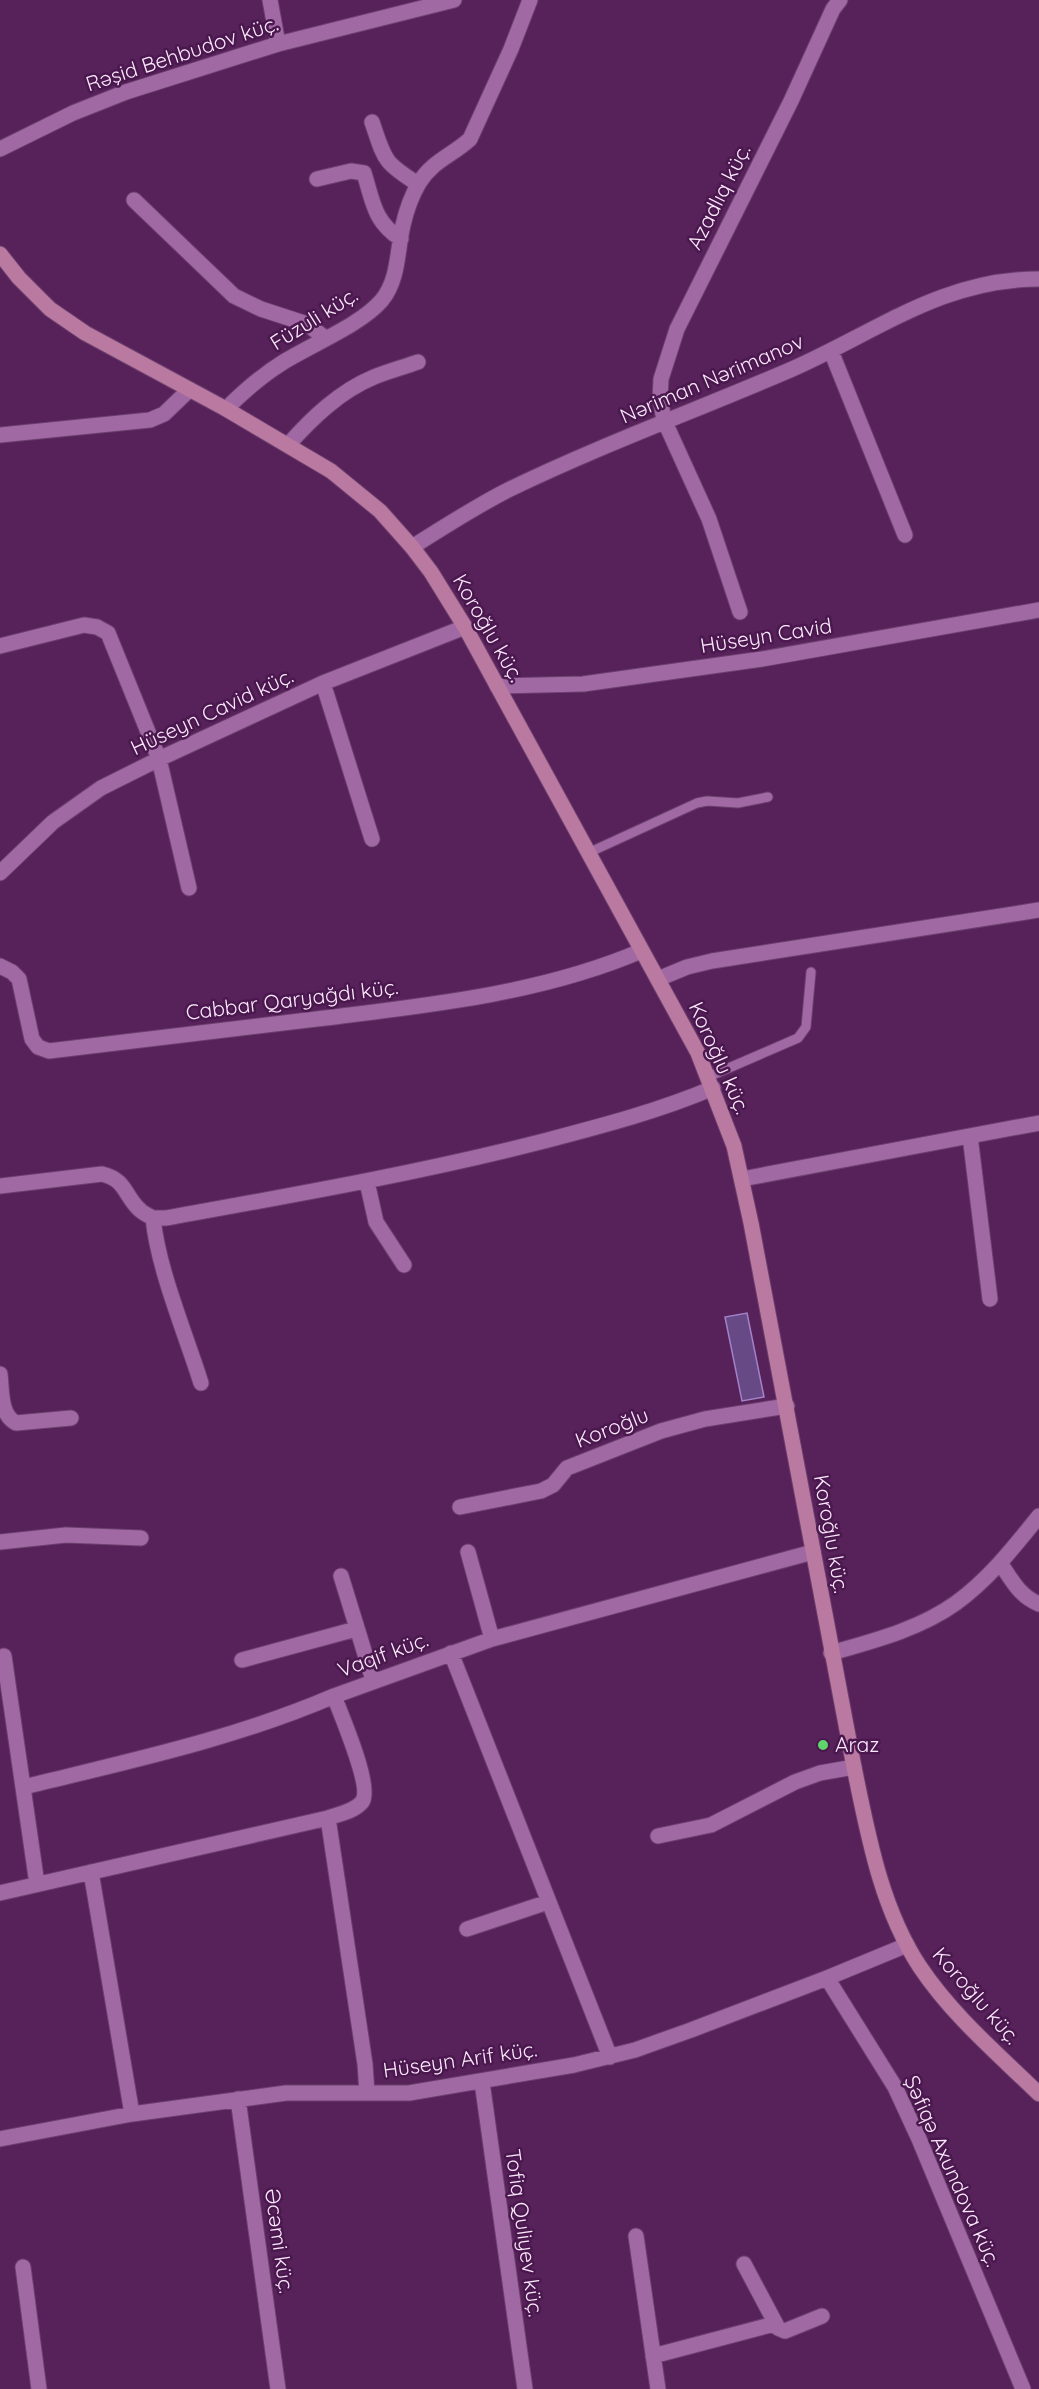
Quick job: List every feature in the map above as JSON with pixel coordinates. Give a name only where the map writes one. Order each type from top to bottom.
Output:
[{"type":"street","points":[[270,0],[278,44]]},
{"type":"street","name":"Rəşid Behbudov küç.","points":[[0,149],[105,100],[278,44],[454,0]]},
{"type":"street","name":"Füzuli küç.","points":[[226,409],[248,388],[281,364],[370,312],[384,297],[394,276],[403,224],[418,184],[438,160],[470,139],[511,49],[530,0]]},
{"type":"street","name":"Azadlıq küç.","points":[[740,612],[709,519],[664,420],[660,398],[661,379],[677,329],[791,101],[833,9],[840,0]]},
{"type":"street","points":[[372,122],[385,159],[393,168],[418,184]]},
{"type":"street","points":[[317,179],[351,171],[364,174],[382,222],[386,229],[401,239]]},
{"type":"street","points":[[134,200],[234,296],[261,309],[307,324],[325,338]]},
{"type":"street","name":"Koroğlu küç.","points":[[0,254],[19,278],[50,309],[85,333],[226,409],[331,471],[380,511],[412,547],[431,572],[465,627],[698,1053],[734,1146],[787,1406],[831,1653],[854,1767],[881,1880],[907,1945],[926,1975],[957,2013],[1039,2094]]},
{"type":"street","name":"Nəriman Nərimanov","points":[[412,547],[465,513],[510,489],[664,420],[790,370],[884,322],[967,288],[999,281],[1039,279]]},
{"type":"street","points":[[831,351],[904,535]]},
{"type":"street","points":[[288,445],[315,416],[335,400],[372,378],[418,362]]},
{"type":"street","points":[[0,435],[150,420],[164,414],[189,390]]},
{"type":"street","name":"Hüseyn Cavid","points":[[497,686],[583,684],[750,661],[1039,610]]},
{"type":"street","points":[[0,646],[84,626],[97,627],[108,633],[159,759],[189,888]]},
{"type":"street","name":"Hüseyn Cavid küç.","points":[[0,873],[53,822],[101,788],[323,683],[465,627]]},
{"type":"street","points":[[323,683],[372,839]]},
{"type":"street","points":[[658,979],[687,967],[711,961],[1039,910]]},
{"type":"street","name":"Cabbar Qaryağdı küç.","points":[[0,966],[12,972],[19,979],[32,1039],[38,1047],[49,1051],[378,1011],[496,993],[577,974],[641,951]]},
{"type":"street","points":[[0,1186],[102,1174],[120,1183],[140,1210],[153,1218],[166,1218],[367,1182],[489,1155],[665,1107],[711,1083]]},
{"type":"street","points":[[742,1179],[1039,1123]]},
{"type":"street","points":[[970,1136],[990,1299]]},
{"type":"street","points":[[367,1182],[376,1222],[404,1265]]},
{"type":"street","points":[[153,1218],[154,1236],[201,1383]]},
{"type":"street","points":[[0,1374],[3,1407],[9,1420],[16,1423],[70,1418]]},
{"type":"street","name":"Koroğlu","points":[[460,1507],[541,1491],[553,1485],[567,1468],[661,1431],[705,1419],[787,1406]]},
{"type":"street","points":[[831,1653],[870,1642],[926,1620],[956,1603],[1001,1564],[1039,1516]]},
{"type":"street","points":[[0,1542],[66,1536],[141,1538]]},
{"type":"street","points":[[468,1552],[492,1639]]},
{"type":"street","name":"Vaqif küç.","points":[[0,1893],[328,1818],[361,1804],[366,1795],[364,1780],[333,1696],[492,1639],[813,1552]]},
{"type":"street","points":[[1001,1564],[1017,1589],[1028,1599],[1039,1604]]},
{"type":"street","points":[[341,1576],[373,1680]]},
{"type":"street","points":[[242,1660],[356,1629]]},
{"type":"street","points":[[451,1653],[610,2057]]},
{"type":"street","points":[[4,1656],[37,1884]]},
{"type":"street","points":[[24,1787],[230,1736],[288,1716],[333,1696]]},
{"type":"street","points":[[658,1836],[711,1826],[795,1782],[820,1773],[854,1767]]},
{"type":"street","points":[[328,1818],[365,2064],[367,2093]]},
{"type":"street","points":[[91,1872],[132,2114]]},
{"type":"street","points":[[467,1929],[548,1902]]},
{"type":"street","name":"Hüseyn Arif küç.","points":[[0,2139],[132,2114],[286,2093],[409,2093],[482,2082],[610,2057],[691,2030],[907,1945]]},
{"type":"street","name":"Şəfiqə Axundova küç.","points":[[827,1978],[895,2087],[919,2139],[1023,2389]]},
{"type":"street","name":"Tofiq Quliyev küç.","points":[[482,2082],[525,2389]]},
{"type":"street","name":"Əcəmi küç.","points":[[237,2099],[278,2389]]},
{"type":"street","points":[[636,2236],[658,2389]]},
{"type":"street","points":[[744,2264],[774,2324],[785,2331],[822,2316]]},
{"type":"street","points":[[23,2267],[39,2389]]},
{"type":"street","points":[[653,2356],[774,2324]]},
{"type":"lane","points":[[588,853],[697,803],[707,801],[738,803],[768,797]]},
{"type":"lane","points":[[711,1083],[798,1038],[806,1027],[811,972]]},
{"type":"building","points":[[747,1313],[764,1397],[742,1401],[725,1317]]},
{"type":"place","name":"Araz","points":[[823,1745]]}]
